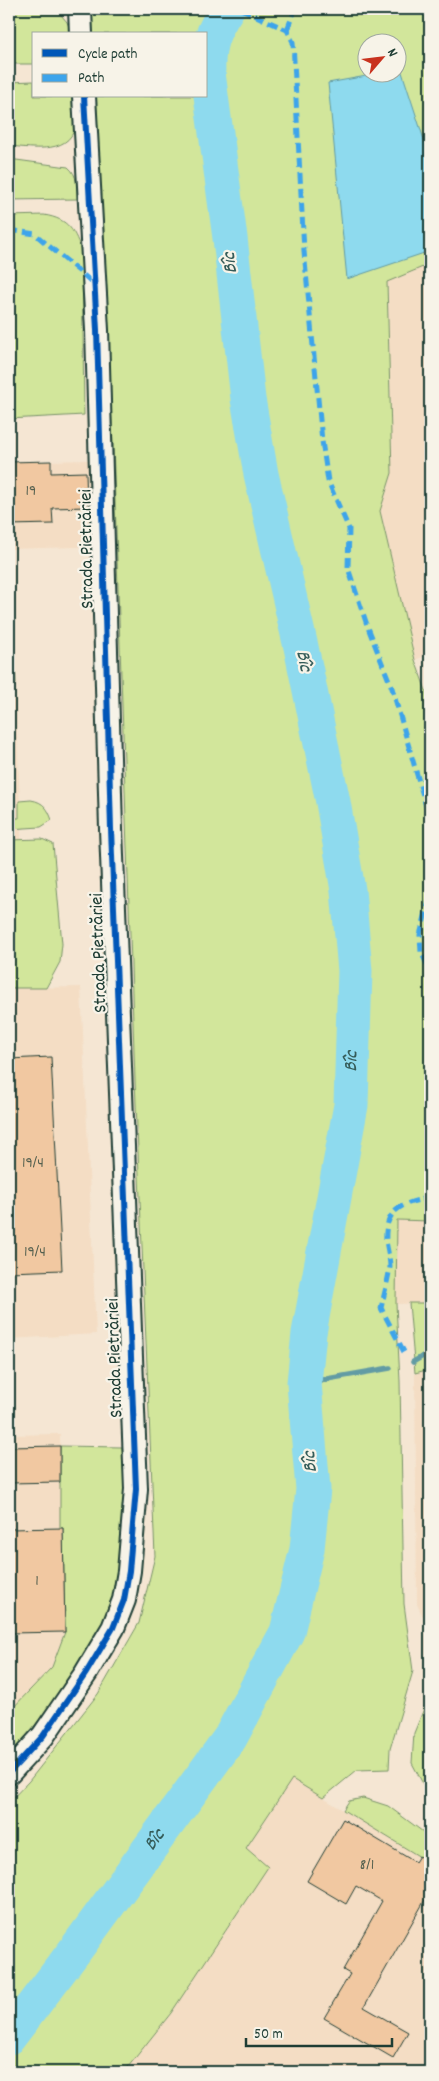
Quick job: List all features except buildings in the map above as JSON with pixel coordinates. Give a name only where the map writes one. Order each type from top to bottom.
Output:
[{"type":"street","points":[[80,9],[81,32]]},
{"type":"street","name":"Strada Pietrăriei","points":[[9,1773],[43,1736],[86,1673],[113,1628],[124,1600],[129,1572],[136,1489],[111,838],[97,330],[84,98]]},
{"type":"shaded area","points":[[430,264],[430,654],[415,660],[380,511],[392,473],[387,281]]},
{"type":"shaded area","points":[[88,460],[91,535],[78,547],[10,549],[27,988],[81,987],[96,1334],[9,1339],[9,462]]},
{"type":"shaded area","points":[[397,1220],[430,1221],[430,1303],[396,1304]]},
{"type":"shaded area","points":[[430,1369],[430,1623],[422,1615],[417,1604],[415,1373]]},
{"type":"shaded area","points":[[60,1434],[60,1528],[63,1528],[65,1632],[52,1667],[9,1712],[9,1435]]},
{"type":"shaded area","points":[[292,1779],[430,1863],[430,2072],[124,2072],[171,2013],[267,1868],[246,1848]]},
{"type":"green space","points":[[9,9],[56,9],[67,22],[71,32],[32,32],[32,64],[9,64]]},
{"type":"green space","points":[[91,9],[430,9],[430,264],[387,282],[392,473],[380,511],[415,660],[430,702],[430,1221],[397,1220],[396,1304],[400,1381],[404,1604],[413,1671],[390,1749],[389,1769],[357,1770],[323,1798],[292,1779],[246,1848],[268,1867],[171,2013],[124,2072],[9,2072],[9,1802],[29,1781],[98,1694],[139,1623],[155,1556],[135,1080],[113,443],[96,98],[208,98],[208,32],[93,32]]},
{"type":"green space","points":[[32,81],[32,98],[73,98],[76,120],[74,132],[68,140],[60,145],[51,147],[29,148],[9,146],[9,82]]},
{"type":"green space","points":[[9,159],[68,167],[75,177],[77,199],[9,200]]},
{"type":"green space","points":[[44,215],[60,220],[70,227],[77,238],[82,253],[84,415],[9,419],[9,216]]},
{"type":"green space","points":[[9,579],[11,579],[16,684],[9,684]]},
{"type":"green space","points":[[31,800],[39,802],[45,807],[52,820],[41,827],[9,829],[9,818],[19,818],[19,801]]},
{"type":"green space","points":[[42,839],[53,844],[62,944],[60,962],[46,988],[9,988],[9,840]]},
{"type":"green space","points":[[409,1303],[430,1303],[430,1369],[415,1373]]},
{"type":"green space","points":[[60,1446],[122,1447],[126,1509],[123,1578],[108,1624],[62,1692],[9,1757],[9,1712],[52,1667],[65,1632],[63,1528],[60,1528]]},
{"type":"green space","points":[[430,1694],[430,1797],[412,1763],[414,1733]]},
{"type":"green space","points":[[363,1798],[388,1806],[430,1837],[430,1863],[343,1810],[349,1801]]},
{"type":"water","points":[[356,78],[356,82],[405,82],[430,158],[430,251],[347,279],[328,83]]},
{"type":"waterway","name":"Bîc","points":[[9,2037],[76,1949],[230,1738],[287,1632],[307,1549],[313,1489],[304,1383],[309,1333],[351,1105],[355,971],[348,890],[333,802],[301,647],[261,474],[248,399],[230,238],[208,73],[208,54],[212,39],[227,9]]},
{"type":"waterway","points":[[413,1362],[430,1352]]},
{"type":"waterway","points":[[304,1383],[390,1368]]},
{"type":"marked path","points":[[241,9],[287,30],[293,42],[304,251],[322,441],[328,481],[349,529],[348,568],[367,625],[392,688],[430,820]]},
{"type":"marked path","points":[[287,30],[295,9]]},
{"type":"marked path","points":[[9,230],[35,234],[94,284]]},
{"type":"marked path","points":[[430,898],[420,935],[421,952],[430,970]]},
{"type":"marked path","points":[[404,1352],[381,1308],[390,1267],[386,1229],[392,1214],[398,1209],[412,1202],[430,1198]]},
{"type":"cycle path","points":[[9,1773],[43,1736],[86,1673],[113,1628],[124,1600],[129,1571],[136,1489],[111,829],[97,330],[84,98]]}]
